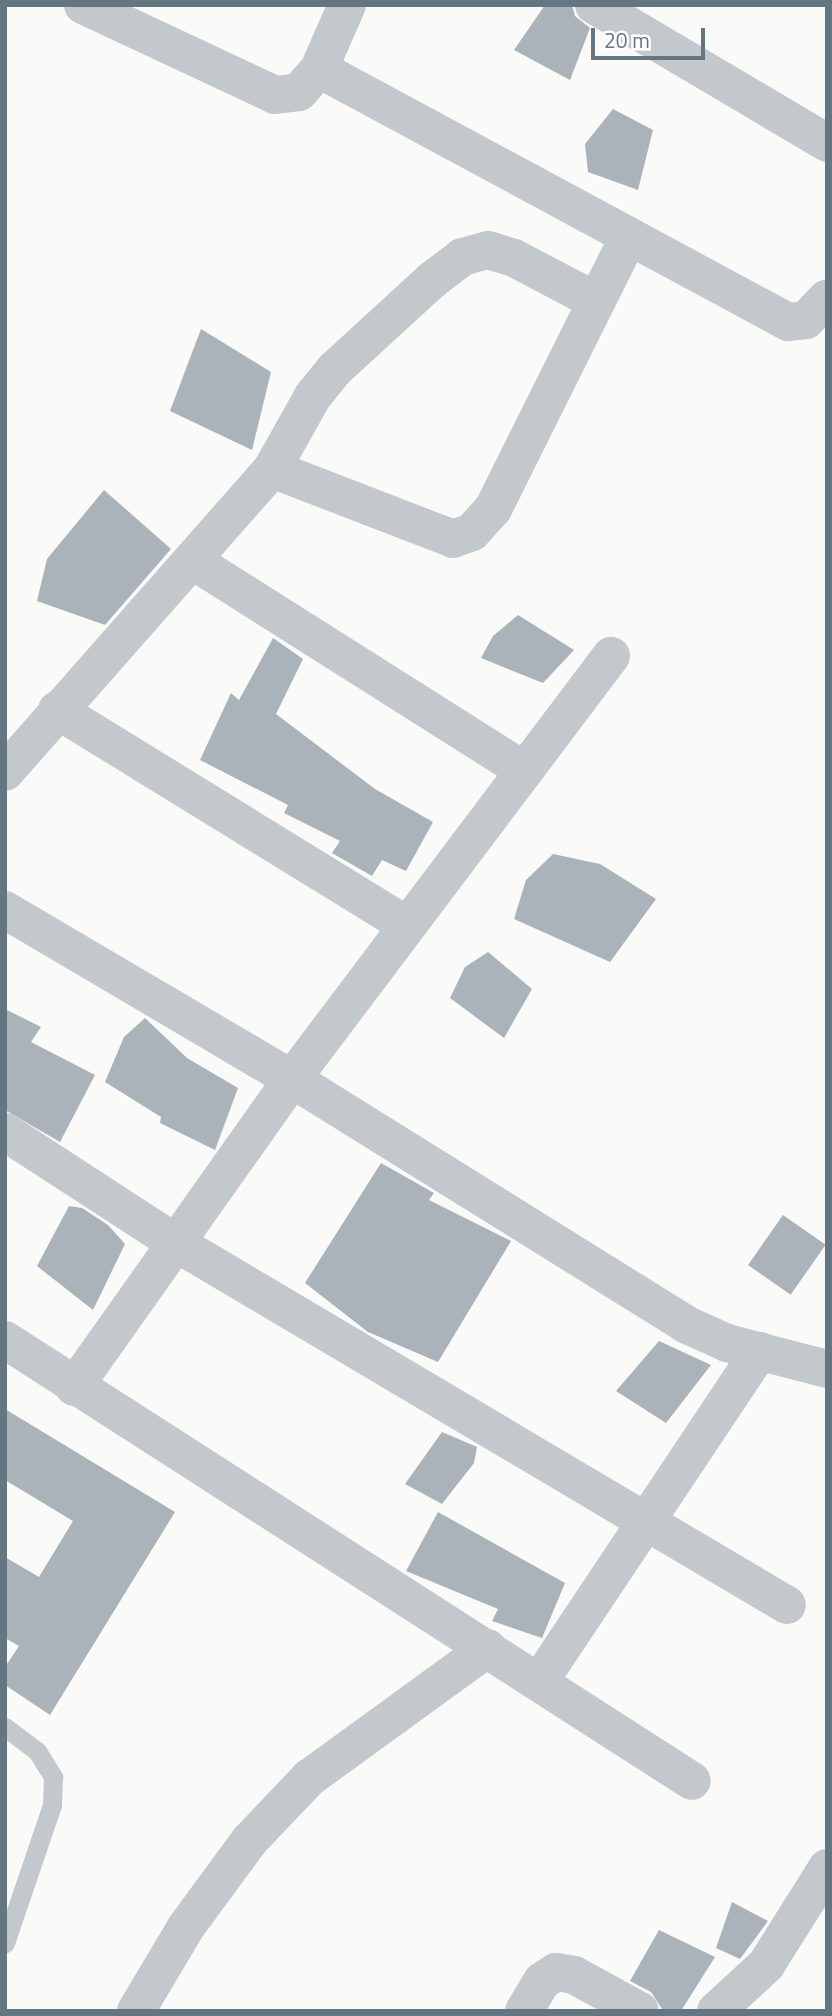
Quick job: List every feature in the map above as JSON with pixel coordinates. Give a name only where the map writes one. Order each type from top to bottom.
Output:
[{"type":"street","points":[[83,5],[275,95],[299,92],[318,68],[346,5]]},
{"type":"street","points":[[594,5],[827,143]]},
{"type":"street","points":[[318,68],[788,323],[806,320],[827,298]]},
{"type":"street","points":[[271,469],[453,539],[472,532],[493,509],[594,300],[629,236]]},
{"type":"street","points":[[5,772],[271,469],[313,396],[335,369],[362,339],[462,257],[488,250],[514,258],[594,300]]},
{"type":"street","points":[[192,561],[524,770]]},
{"type":"street","points":[[74,1387],[292,1079],[611,656]]},
{"type":"street","points":[[57,710],[407,925]]},
{"type":"street","points":[[5,910],[292,1079],[687,1325],[727,1343],[827,1369]]},
{"type":"street","points":[[5,1132],[176,1243],[648,1519],[787,1605]]},
{"type":"street","points":[[5,1340],[74,1387],[488,1648],[692,1781]]},
{"type":"street","points":[[539,1682],[760,1350]]},
{"type":"street","points":[[136,2011],[186,1927],[250,1840],[309,1778],[488,1648]]},
{"type":"street","points":[[716,2011],[766,1965],[827,1868]]},
{"type":"street","points":[[524,2011],[542,1980],[556,1972],[574,1975],[640,2011]]},
{"type":"lane","points":[[5,1727],[37,1751],[53,1777],[52,1805],[5,1943]]},
{"type":"building","points":[[545,5],[572,5],[575,16],[590,28],[570,80],[514,50]]},
{"type":"building","points":[[613,109],[653,130],[638,190],[588,172],[585,144]]},
{"type":"building","points":[[201,329],[271,372],[252,450],[170,411]]},
{"type":"building","points":[[104,490],[171,549],[105,625],[37,601],[47,559]]},
{"type":"building","points":[[518,615],[574,650],[543,683],[481,658],[493,636]]},
{"type":"building","points":[[273,638],[303,659],[276,714],[375,789],[433,822],[406,871],[382,860],[372,876],[332,853],[340,841],[284,813],[288,805],[200,760],[231,693],[239,700]]},
{"type":"building","points":[[553,854],[600,864],[656,899],[610,962],[514,919],[526,880]]},
{"type":"building","points":[[488,952],[532,989],[504,1038],[450,998],[465,967]]},
{"type":"building","points":[[5,1009],[41,1027],[31,1042],[95,1075],[60,1142],[5,1110]]},
{"type":"building","points":[[145,1018],[187,1058],[238,1088],[215,1150],[160,1123],[161,1117],[105,1082],[124,1037]]},
{"type":"building","points":[[381,1163],[434,1193],[429,1200],[511,1241],[438,1362],[368,1332],[305,1283]]},
{"type":"building","points":[[69,1206],[82,1208],[108,1225],[125,1244],[93,1310],[37,1266]]},
{"type":"building","points":[[783,1215],[826,1245],[791,1295],[748,1265]]},
{"type":"building","points":[[659,1341],[711,1365],[666,1423],[616,1391]]},
{"type":"building","points":[[5,1409],[175,1512],[50,1715],[5,1685],[5,1667],[19,1646],[5,1638],[5,1557],[39,1577],[73,1521],[5,1480]]},
{"type":"building","points":[[442,1432],[477,1447],[474,1463],[442,1504],[405,1484]]},
{"type":"building","points":[[438,1512],[565,1583],[542,1638],[492,1621],[498,1609],[406,1571]]},
{"type":"building","points":[[732,1902],[768,1921],[740,1959],[716,1948]]},
{"type":"building","points":[[659,1930],[715,1957],[681,2011],[662,2009],[651,1992],[630,1981]]}]
